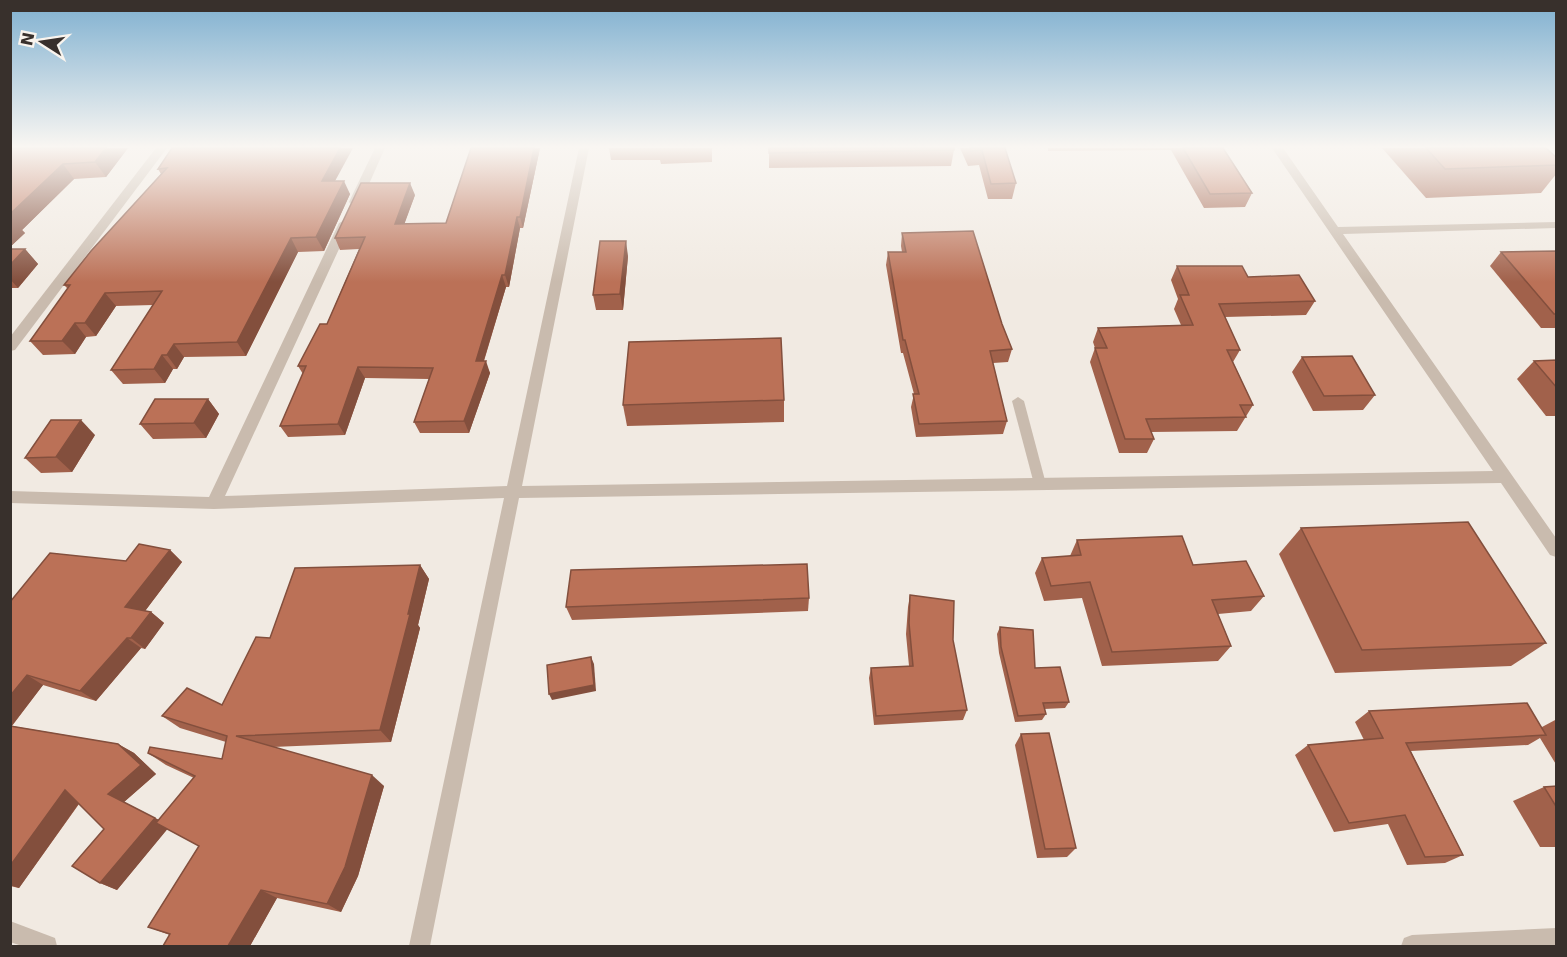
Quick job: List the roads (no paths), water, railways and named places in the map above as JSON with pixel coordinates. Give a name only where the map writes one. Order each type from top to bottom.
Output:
[{"type":"street","points":[[10,347],[128,193]]},
{"type":"street","points":[[214,503],[359,193]]},
{"type":"street","points":[[419,946],[515,492],[575,193]]},
{"type":"street","points":[[1308,193],[1557,550]]},
{"type":"street","points":[[1334,231],[1557,225]]},
{"type":"street","points":[[10,497],[214,503],[515,492],[1505,477]]},
{"type":"street","points":[[10,931],[47,946]]},
{"type":"street","points":[[1412,946],[1557,939]]},
{"type":"lane","points":[[1018,401],[1040,484]]}]
